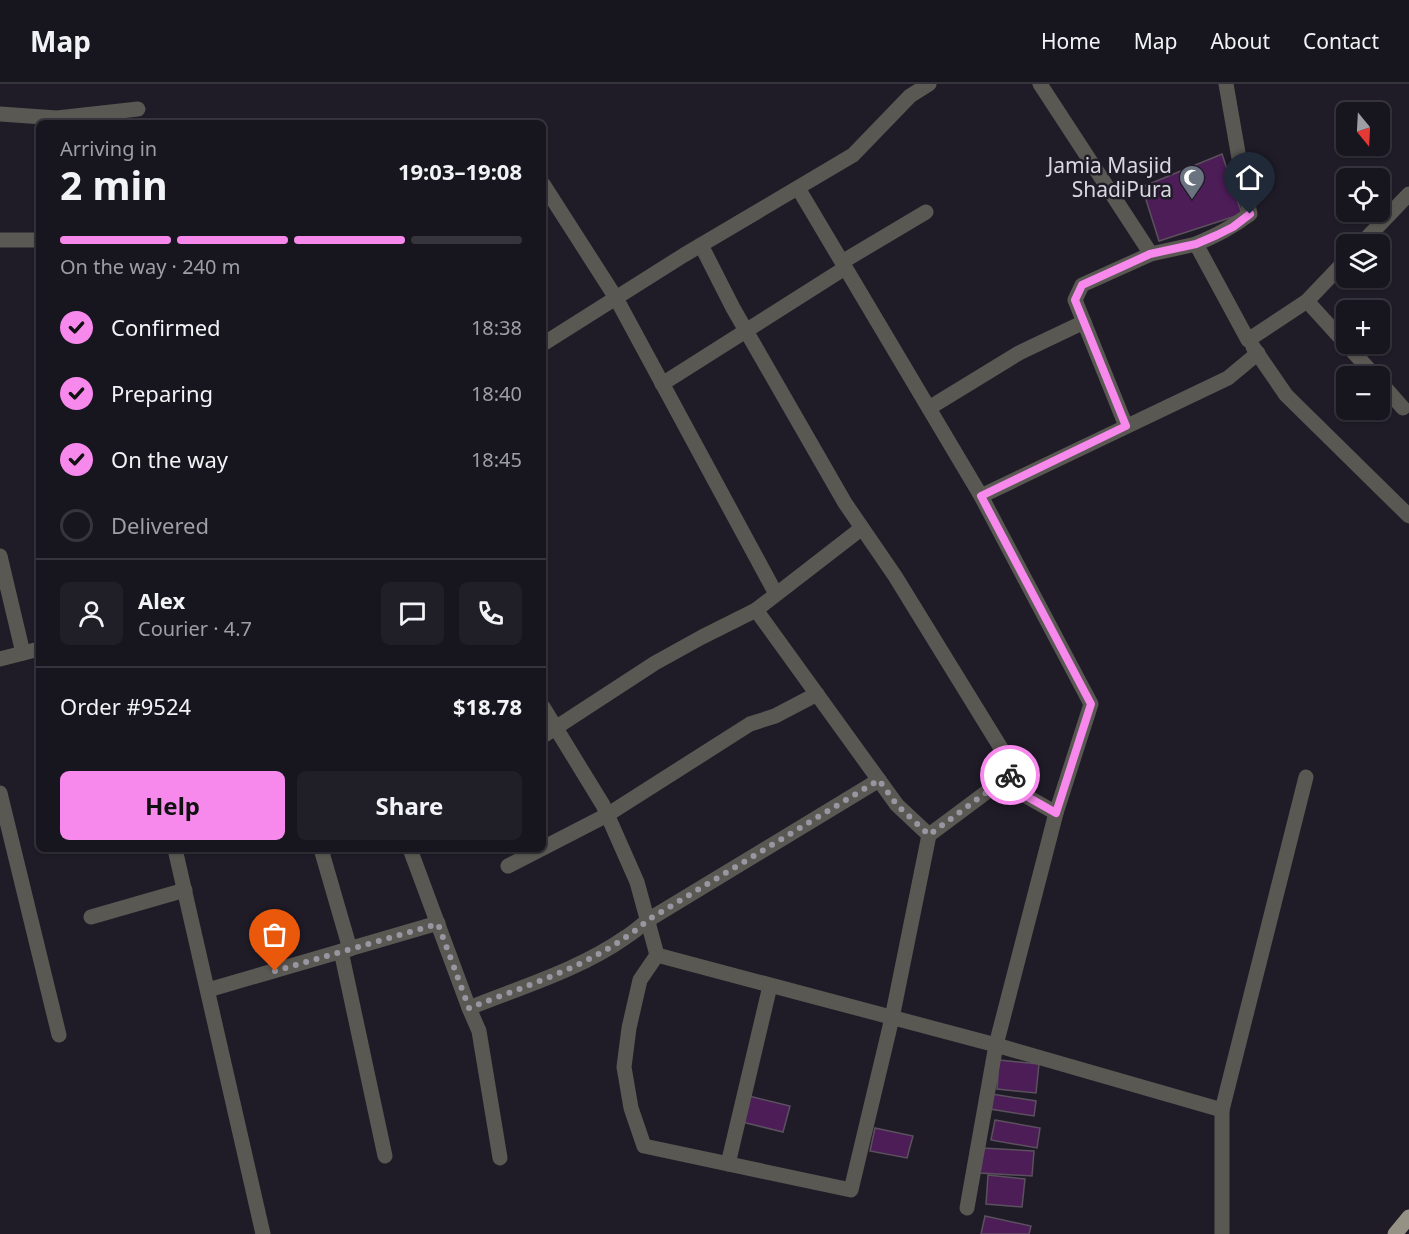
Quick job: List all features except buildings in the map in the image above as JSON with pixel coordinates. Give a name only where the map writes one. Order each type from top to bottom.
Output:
[{"type":"main road","points":[[1395,1234],[1409,1217]]},
{"type":"street","points":[[546,342],[701,245],[853,155],[910,96],[929,84]]},
{"type":"street","points":[[1040,84],[1150,254]]},
{"type":"street","points":[[1126,426],[1075,300],[1082,285],[1150,254],[1196,244],[1233,227],[1250,214],[1242,181],[1226,84]]},
{"type":"street","points":[[0,114],[57,118],[138,109]]},
{"type":"street","points":[[798,188],[981,496],[1091,704],[1056,813],[996,1046],[966,1208]]},
{"type":"street","points":[[546,189],[616,298],[776,594]]},
{"type":"street","points":[[1371,234],[1409,194]]},
{"type":"street","points":[[662,384],[926,212]]},
{"type":"street","points":[[0,240],[36,240]]},
{"type":"street","points":[[1196,244],[1248,340],[1286,395],[1409,516]]},
{"type":"street","points":[[701,245],[733,308],[845,503],[896,576],[1015,771],[1026,796],[1056,813]]},
{"type":"street","points":[[1248,340],[1306,301],[1336,270]]},
{"type":"street","points":[[1306,301],[1366,366]]},
{"type":"street","points":[[929,408],[1019,353],[1084,322]]},
{"type":"street","points":[[981,496],[1228,378],[1258,353]]},
{"type":"street","points":[[1390,393],[1404,408]]},
{"type":"street","points":[[862,528],[756,610],[655,663],[550,732],[603,805],[637,882],[657,956],[640,980],[629,1028],[624,1067],[631,1108],[644,1146],[851,1190],[892,1018],[929,835],[1015,771]]},
{"type":"street","points":[[0,556],[23,653]]},
{"type":"street","points":[[756,610],[897,805],[929,835]]},
{"type":"street","points":[[0,659],[36,650]]},
{"type":"street","points":[[546,846],[607,815],[750,724],[775,716],[817,694]]},
{"type":"street","points":[[1222,1234],[1222,1110],[1306,777]]},
{"type":"street","points":[[469,1008],[563,971],[602,952],[648,920],[879,780]]},
{"type":"street","points":[[0,793],[59,1035]]},
{"type":"street","points":[[176,852],[263,1234]]},
{"type":"street","points":[[322,852],[346,950],[385,1156]]},
{"type":"street","points":[[411,852],[479,1031],[500,1158]]},
{"type":"street","points":[[508,866],[534,852]]},
{"type":"street","points":[[91,917],[185,890]]},
{"type":"street","points":[[208,990],[438,924]]},
{"type":"street","points":[[657,956],[996,1046],[1222,1110]]},
{"type":"street","points":[[728,1164],[770,986]]},
{"type":"way so far","points":[[275,971],[438,924],[469,1008],[563,971],[602,952],[648,920],[879,780],[897,805],[929,835],[1010,775]]},
{"type":"place","name":"Jamia Masjid ShadiPura","points":[[1192,201]]},
{"type":"route","points":[[1010,775],[1015,771],[1026,796],[1056,813],[1091,704],[981,496],[1126,426],[1075,300],[1082,285],[1150,254],[1196,244],[1233,227],[1250,214]]}]
